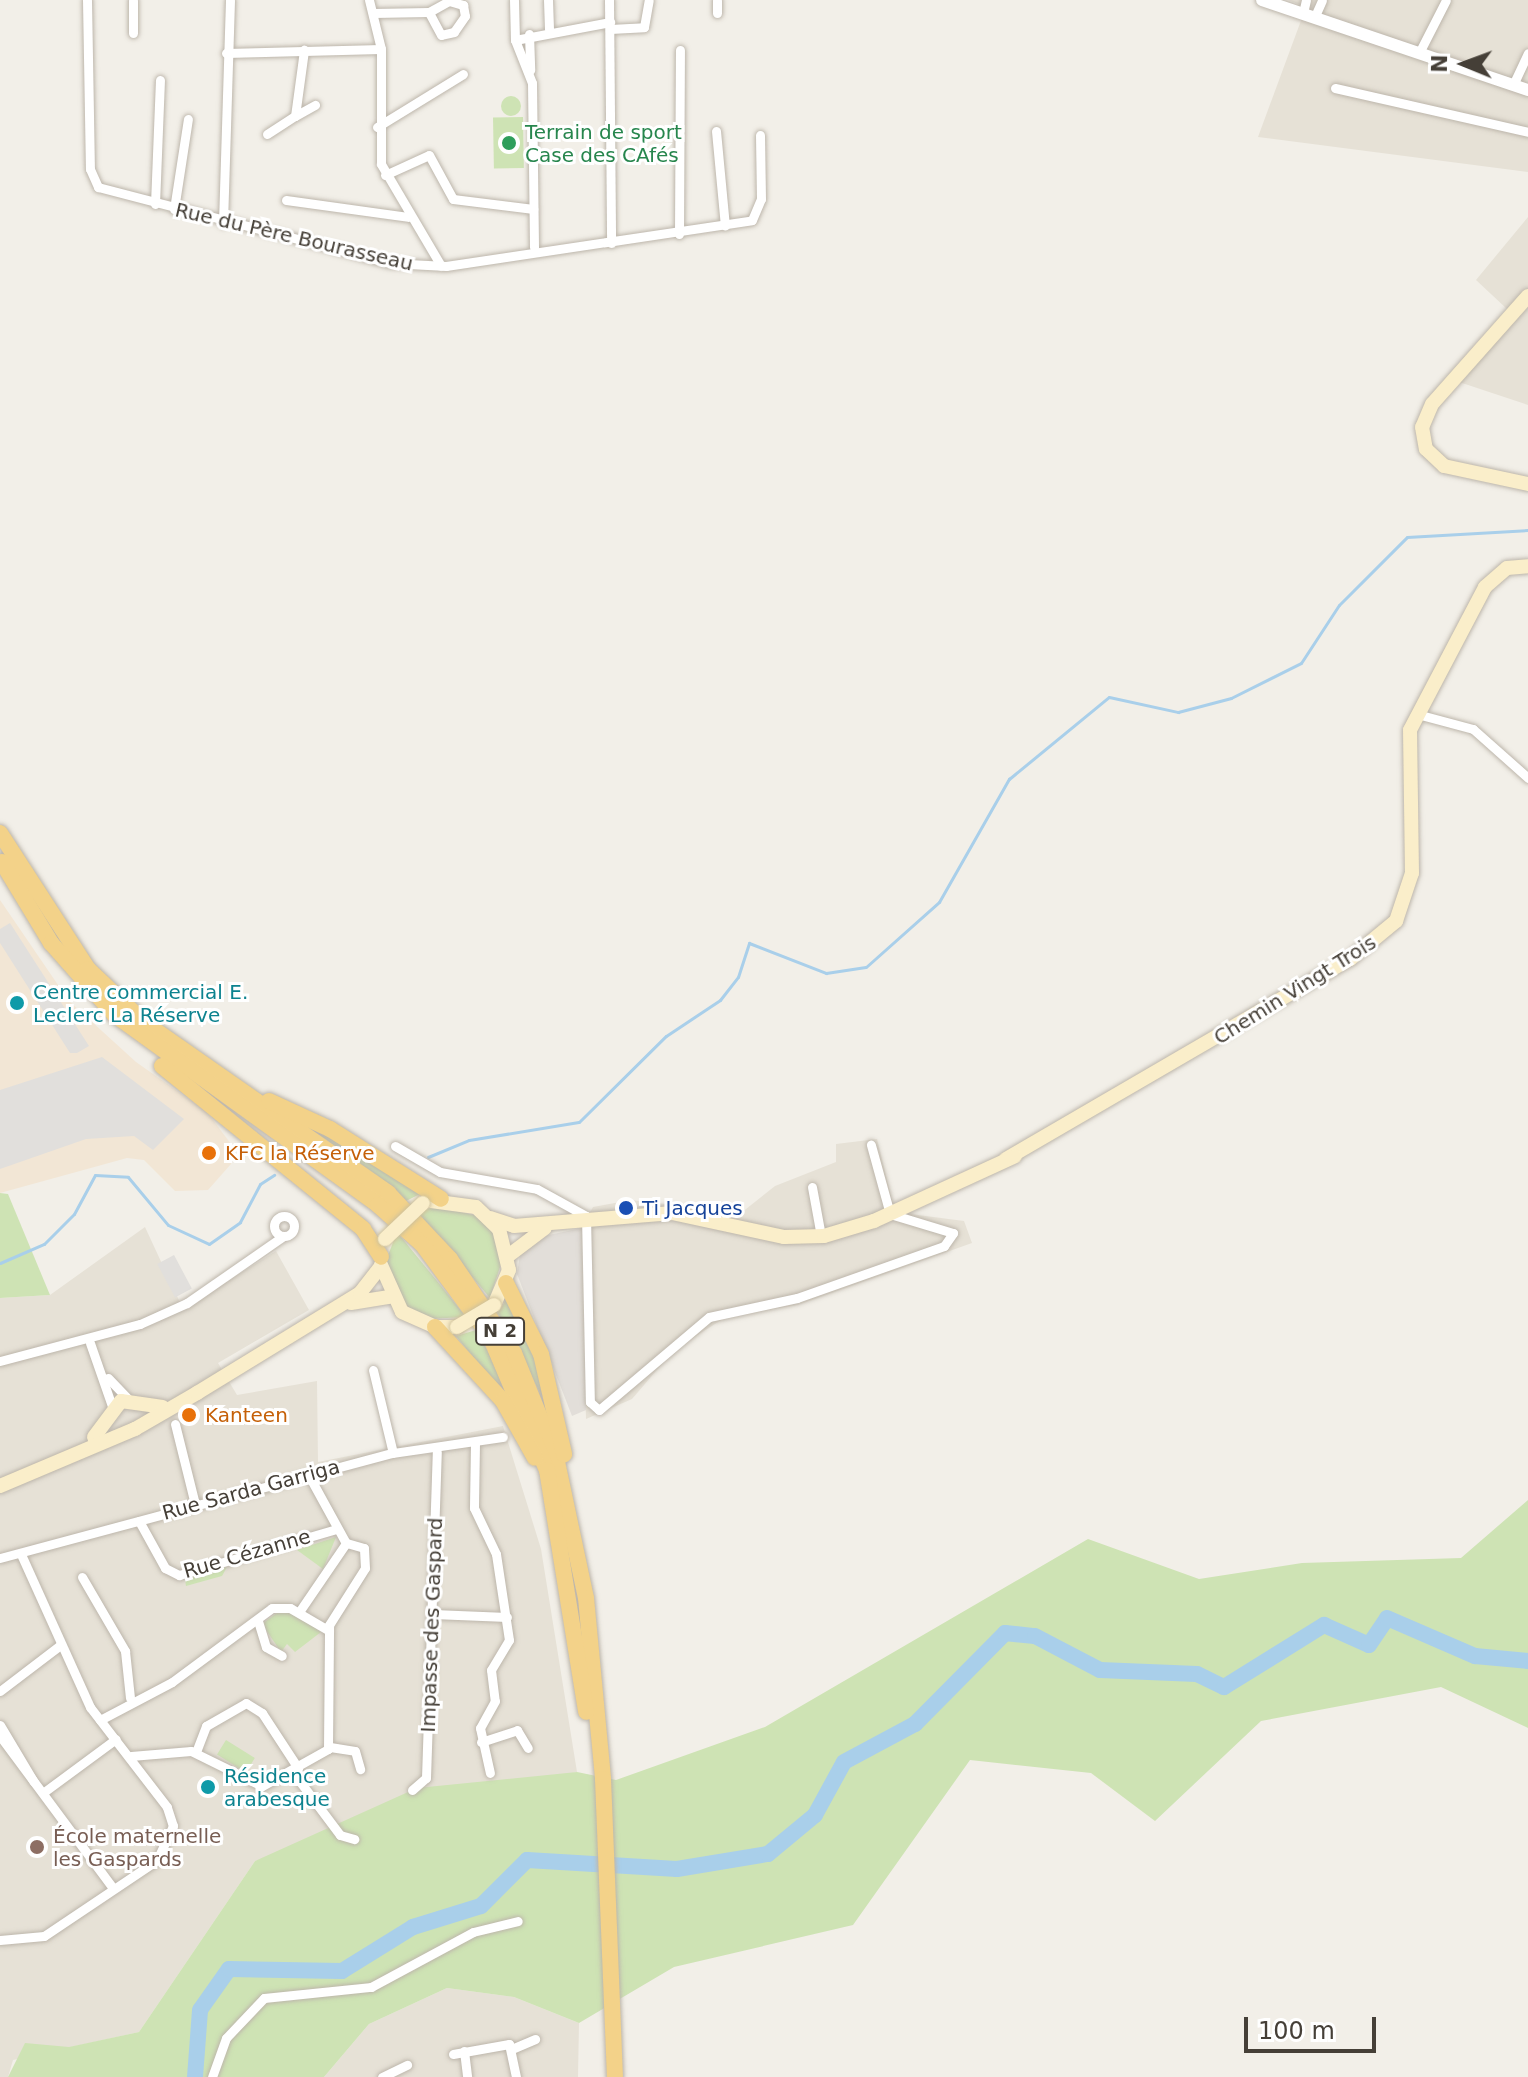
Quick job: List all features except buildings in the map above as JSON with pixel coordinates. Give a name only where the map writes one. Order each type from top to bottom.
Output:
[{"type":"highway","name":"N 2","points":[[0,833],[88,969],[146,1024],[388,1193],[478,1295],[542,1417],[586,1598],[610,2038],[615,2077]]},
{"type":"highway","name":"N 2","points":[[0,858],[51,943],[115,1015],[330,1166],[422,1244],[514,1379],[547,1470],[590,1697]]},
{"type":"highway","points":[[115,1015],[149,1055],[363,1229],[381,1262]]},
{"type":"highway","points":[[222,1079],[330,1129],[441,1199]]},
{"type":"highway","points":[[506,1283],[541,1354],[586,1598]]},
{"type":"highway","points":[[435,1327],[519,1424],[556,1524]]},
{"type":"highway","name":"N 2","points":[[604,2077],[610,2038]]},
{"type":"main road","points":[[1528,296],[1432,404],[1422,427],[1426,449],[1444,466],[1528,484]]},
{"type":"main road","name":"Chemin Vingt Trois","points":[[490,1218],[514,1226],[586,1216],[672,1213],[784,1237],[821,1236],[890,1214],[1006,1159],[1133,1090],[1350,959],[1400,916],[1412,873],[1406,754],[1417,714],[1485,587],[1507,568],[1528,566]]},
{"type":"main road","points":[[441,1199],[490,1218],[508,1256],[506,1283],[494,1305],[457,1327],[435,1327],[390,1297],[381,1262],[385,1239],[423,1203],[441,1199]]},
{"type":"main road","name":"Chemin Vingt Trois","points":[[508,1256],[525,1236],[565,1219]]},
{"type":"main road","points":[[0,1486],[88,1443],[134,1427],[339,1306],[381,1262]]},
{"type":"main road","points":[[339,1306],[390,1297]]},
{"type":"main road","points":[[88,1443],[112,1413],[134,1402],[168,1406]]},
{"type":"main road","points":[[134,1402],[134,1427]]},
{"type":"main road","points":[[112,1413],[134,1427]]},
{"type":"street","name":"Rue du Père Bourasseau","points":[[87,0],[93,179],[110,193],[390,263],[441,266],[534,247],[611,243],[679,234],[725,226],[759,215],[760,135]]},
{"type":"street","points":[[133,0],[133,33]]},
{"type":"street","points":[[223,223],[230,0]]},
{"type":"street","points":[[369,0],[381,49],[377,127],[385,175],[408,217],[441,266]]},
{"type":"street","points":[[514,0],[515,40],[530,71]]},
{"type":"street","points":[[548,0],[549,29]]},
{"type":"street","points":[[609,0],[611,243]]},
{"type":"street","points":[[515,40],[549,29],[610,25],[644,27],[649,0]]},
{"type":"street","points":[[717,0],[717,13]]},
{"type":"street","points":[[1262,0],[1311,8]]},
{"type":"street","points":[[1285,0],[1311,8],[1386,42],[1528,90]]},
{"type":"street","points":[[1419,53],[1446,0]]},
{"type":"street","points":[[373,13],[429,12],[440,1],[458,2],[465,16],[454,32],[441,35],[429,12]]},
{"type":"street","points":[[529,34],[534,247]]},
{"type":"street","points":[[226,53],[381,49]]},
{"type":"street","points":[[295,116],[304,50]]},
{"type":"street","points":[[679,234],[680,50]]},
{"type":"street","points":[[1513,85],[1528,53]]},
{"type":"street","points":[[377,127],[463,74]]},
{"type":"street","points":[[155,204],[160,80]]},
{"type":"street","points":[[1335,88],[1528,132]]},
{"type":"street","points":[[267,134],[315,105]]},
{"type":"street","points":[[174,209],[188,119]]},
{"type":"street","points":[[716,131],[725,226]]},
{"type":"street","points":[[385,175],[429,155],[453,199],[533,209]]},
{"type":"street","points":[[286,200],[408,217]]},
{"type":"street","points":[[1417,714],[1473,729],[1528,778]]},
{"type":"street","points":[[395,1146],[440,1172],[537,1189],[586,1216],[590,1402],[599,1410],[709,1317],[797,1298],[938,1251],[953,1233],[890,1214],[871,1145]]},
{"type":"street","points":[[812,1187],[821,1236]]},
{"type":"street","points":[[0,1361],[90,1343],[187,1303],[282,1237]]},
{"type":"street","points":[[90,1343],[103,1372],[112,1413]]},
{"type":"street","points":[[373,1370],[393,1453]]},
{"type":"street","points":[[103,1372],[134,1402]]},
{"type":"street","points":[[175,1424],[195,1504]]},
{"type":"street","name":"Rue Sarda Garriga","points":[[0,1558],[393,1453],[437,1452],[503,1437]]},
{"type":"street","points":[[475,1443],[474,1508],[496,1554],[509,1640],[491,1670],[495,1701],[482,1720],[481,1742],[490,1773]]},
{"type":"street","name":"Impasse des Gaspard","points":[[412,1790],[426,1778],[437,1452]]},
{"type":"street","points":[[308,1474],[346,1543],[364,1548],[365,1568],[328,1630],[330,1747]]},
{"type":"street","name":"Rue Cézanne","points":[[139,1521],[165,1568],[179,1575],[336,1529]]},
{"type":"street","points":[[299,1612],[346,1543]]},
{"type":"street","points":[[0,1940],[44,1936],[157,1860],[173,1826],[131,1756],[100,1720],[59,1646],[60,1629],[21,1554]]},
{"type":"street","points":[[82,1577],[125,1651],[130,1698]]},
{"type":"street","points":[[100,1720],[130,1698],[172,1682],[272,1608],[299,1612],[328,1630]]},
{"type":"street","points":[[433,1614],[507,1617]]},
{"type":"street","points":[[258,1621],[266,1647],[282,1656]]},
{"type":"street","points":[[0,1691],[59,1646]]},
{"type":"street","points":[[196,1752],[206,1726],[246,1703],[262,1713],[340,1835],[354,1839]]},
{"type":"street","points":[[0,1725],[34,1772],[34,1782]]},
{"type":"street","points":[[481,1742],[517,1730],[528,1748]]},
{"type":"street","points":[[0,1736],[113,1888]]},
{"type":"street","points":[[44,1792],[116,1739]]},
{"type":"street","points":[[131,1756],[196,1752],[255,1786],[295,1769],[330,1747],[355,1751],[360,1769]]},
{"type":"street","points":[[212,2077],[226,2038],[264,1998],[371,1987],[473,1932],[518,1921]]},
{"type":"street","points":[[467,2077],[459,2053],[514,2048],[535,2039]]},
{"type":"street","points":[[514,2048],[516,2077]]},
{"type":"street","points":[[382,2077],[407,2065]]},
{"type":"shaded area","points":[[1288,0],[1528,0],[1528,172],[1258,137],[1306,7]]},
{"type":"shaded area","points":[[1528,217],[1528,405],[1447,378],[1507,309],[1476,280]]},
{"type":"shaded area","points":[[0,900],[69,1001],[136,1062],[207,1112],[234,1148],[231,1164],[208,1190],[175,1191],[144,1160],[127,1158],[0,1193]]},
{"type":"shaded area","points":[[10,923],[89,1046],[77,1053],[70,1053],[0,943],[0,929]]},
{"type":"shaded area","points":[[102,1057],[184,1119],[153,1150],[134,1136],[86,1139],[0,1169],[0,1090]]},
{"type":"shaded area","points":[[877,1139],[895,1212],[964,1221],[972,1243],[798,1305],[726,1317],[674,1350],[632,1399],[586,1419],[582,1228],[593,1207],[631,1200],[741,1213],[775,1186],[836,1162],[836,1144]]},
{"type":"shaded area","points":[[145,1227],[183,1309],[276,1251],[309,1310],[218,1363],[237,1395],[317,1381],[318,1462],[503,1426],[541,1549],[577,1772],[255,1861],[139,2032],[13,2060],[8,2077],[0,2077],[0,1298],[50,1295]]},
{"type":"shaded area","points":[[582,1228],[586,1410],[572,1416],[517,1274],[520,1254],[534,1238]]},
{"type":"shaded area","points":[[174,1255],[192,1289],[175,1297],[157,1264]]},
{"type":"shaded area","points":[[447,1988],[514,1997],[579,2023],[578,2077],[324,2077],[369,2024]]},
{"type":"green space","points":[[507,96],[515,96],[521,106],[515,116],[507,116],[501,110],[501,102]]},
{"type":"green space","name":"Terrain de sport Case des CAfés","points":[[523,117],[524,168],[494,169],[493,118]]},
{"type":"green space","points":[[306,1124],[358,1149],[420,1194],[406,1201]]},
{"type":"green space","points":[[0,1193],[8,1194],[50,1295],[0,1298]]},
{"type":"green space","points":[[436,1206],[478,1216],[494,1234],[503,1258],[490,1298],[418,1213]]},
{"type":"green space","points":[[397,1232],[466,1317],[427,1319],[406,1307],[391,1285],[387,1258]]},
{"type":"green space","points":[[506,1300],[526,1329],[551,1413],[498,1313]]},
{"type":"green space","points":[[476,1330],[497,1368],[518,1413],[456,1336]]},
{"type":"green space","points":[[1528,1500],[1528,1728],[1441,1687],[1261,1721],[1155,1821],[1091,1773],[970,1760],[853,1925],[674,1967],[579,2023],[514,1997],[447,1988],[369,2024],[324,2077],[8,2077],[25,2043],[69,2047],[139,2032],[255,1861],[417,1788],[577,1772],[616,1780],[765,1727],[1088,1539],[1199,1579],[1302,1563],[1461,1558]]},
{"type":"green space","points":[[336,1537],[323,1569],[297,1550]]},
{"type":"green space","points":[[227,1567],[222,1576],[186,1586],[185,1579]]},
{"type":"green space","points":[[281,1610],[289,1610],[321,1632],[295,1652],[287,1644],[281,1652],[262,1624]]},
{"type":"green space","points":[[226,1740],[255,1758],[246,1772],[217,1754]]},
{"type":"waterway","points":[[428,1157],[469,1140],[579,1122],[666,1036],[720,1000],[738,977],[749,943],[826,973],[866,967],[939,902],[1009,779],[1109,697],[1178,712],[1231,698],[1301,663],[1339,605],[1407,537],[1528,530]]},
{"type":"waterway","points":[[0,1263],[44,1244],[74,1214],[95,1175],[128,1177],[168,1225],[209,1244],[240,1222],[260,1184],[274,1175]]},
{"type":"waterway","points":[[195,2077],[200,2010],[229,1969],[342,1971],[413,1927],[481,1906],[527,1860],[677,1869],[768,1854],[815,1815],[844,1762],[915,1724],[1005,1633],[1035,1636],[1100,1670],[1197,1674],[1224,1687],[1324,1625],[1369,1645],[1387,1618],[1475,1656],[1528,1661]]},
{"type":"place","name":"Terrain de sport Case des CAfés","points":[[509,143]]},
{"type":"place","name":"Centre commercial E. Leclerc La Réserve","points":[[17,1003]]},
{"type":"place","name":"KFC la Réserve","points":[[209,1153]]},
{"type":"place","name":"Ti Jacques","points":[[626,1208]]},
{"type":"place","name":"Kanteen","points":[[189,1415]]},
{"type":"place","name":"Résidence arabesque","points":[[208,1787]]},
{"type":"place","name":"École maternelle les Gaspards","points":[[37,1847]]}]
